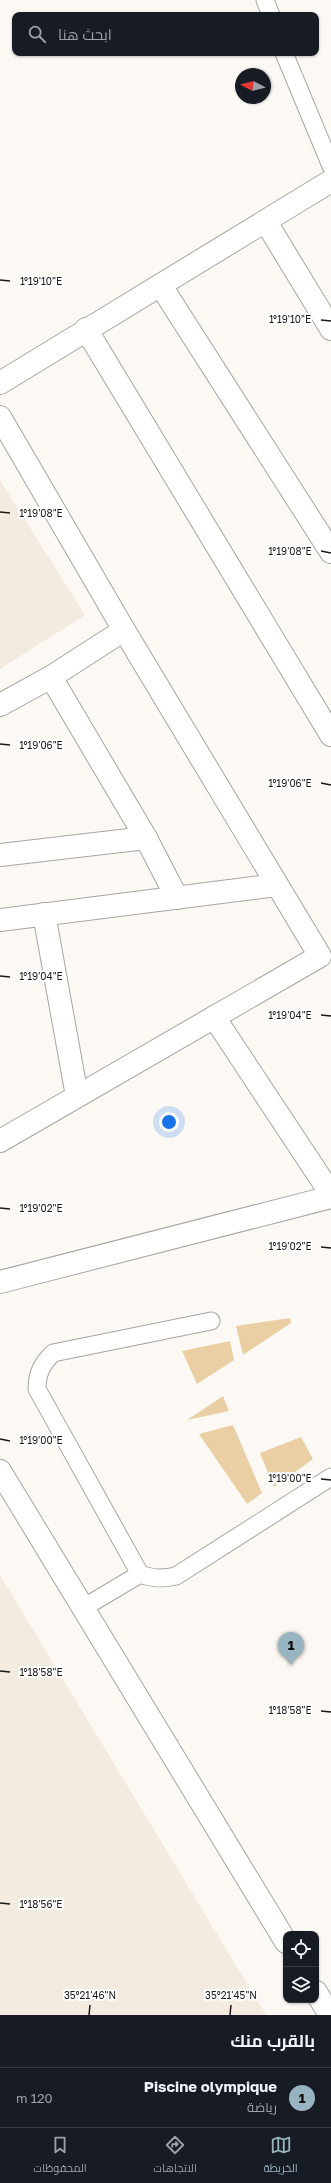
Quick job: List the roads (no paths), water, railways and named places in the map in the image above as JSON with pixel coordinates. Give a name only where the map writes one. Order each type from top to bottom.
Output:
[{"type":"street","points":[[0,383],[86,329],[161,286],[331,181]]},
{"type":"street","points":[[266,222],[331,328]]},
{"type":"street","points":[[161,286],[331,552]]},
{"type":"street","points":[[86,329],[331,735]]},
{"type":"street","points":[[0,417],[124,630],[320,956],[0,1140]]},
{"type":"street","points":[[0,705],[51,677],[124,630]]},
{"type":"street","points":[[51,677],[146,838],[177,898]]},
{"type":"street","points":[[0,855],[146,838]]},
{"type":"street","points":[[0,920],[277,885]]},
{"type":"street","points":[[44,914],[77,1096]]},
{"type":"street","points":[[214,1017],[331,1194]]},
{"type":"street","points":[[0,1282],[331,1197]]},
{"type":"street","points":[[0,1471],[283,1937]]},
{"type":"street","points":[[319,1997],[330,2015]]},
{"type":"lane","points":[[265,0],[270,12]]},
{"type":"lane","points":[[285,56],[331,166]]},
{"type":"lane","points":[[211,1321],[53,1353],[43,1363],[37,1376],[37,1389],[140,1574],[150,1578],[163,1579],[176,1576],[331,1477]]},
{"type":"lane","points":[[83,1608],[140,1574]]},
{"type":"place","name":"Piscine olympique","points":[[291,1665]]}]
